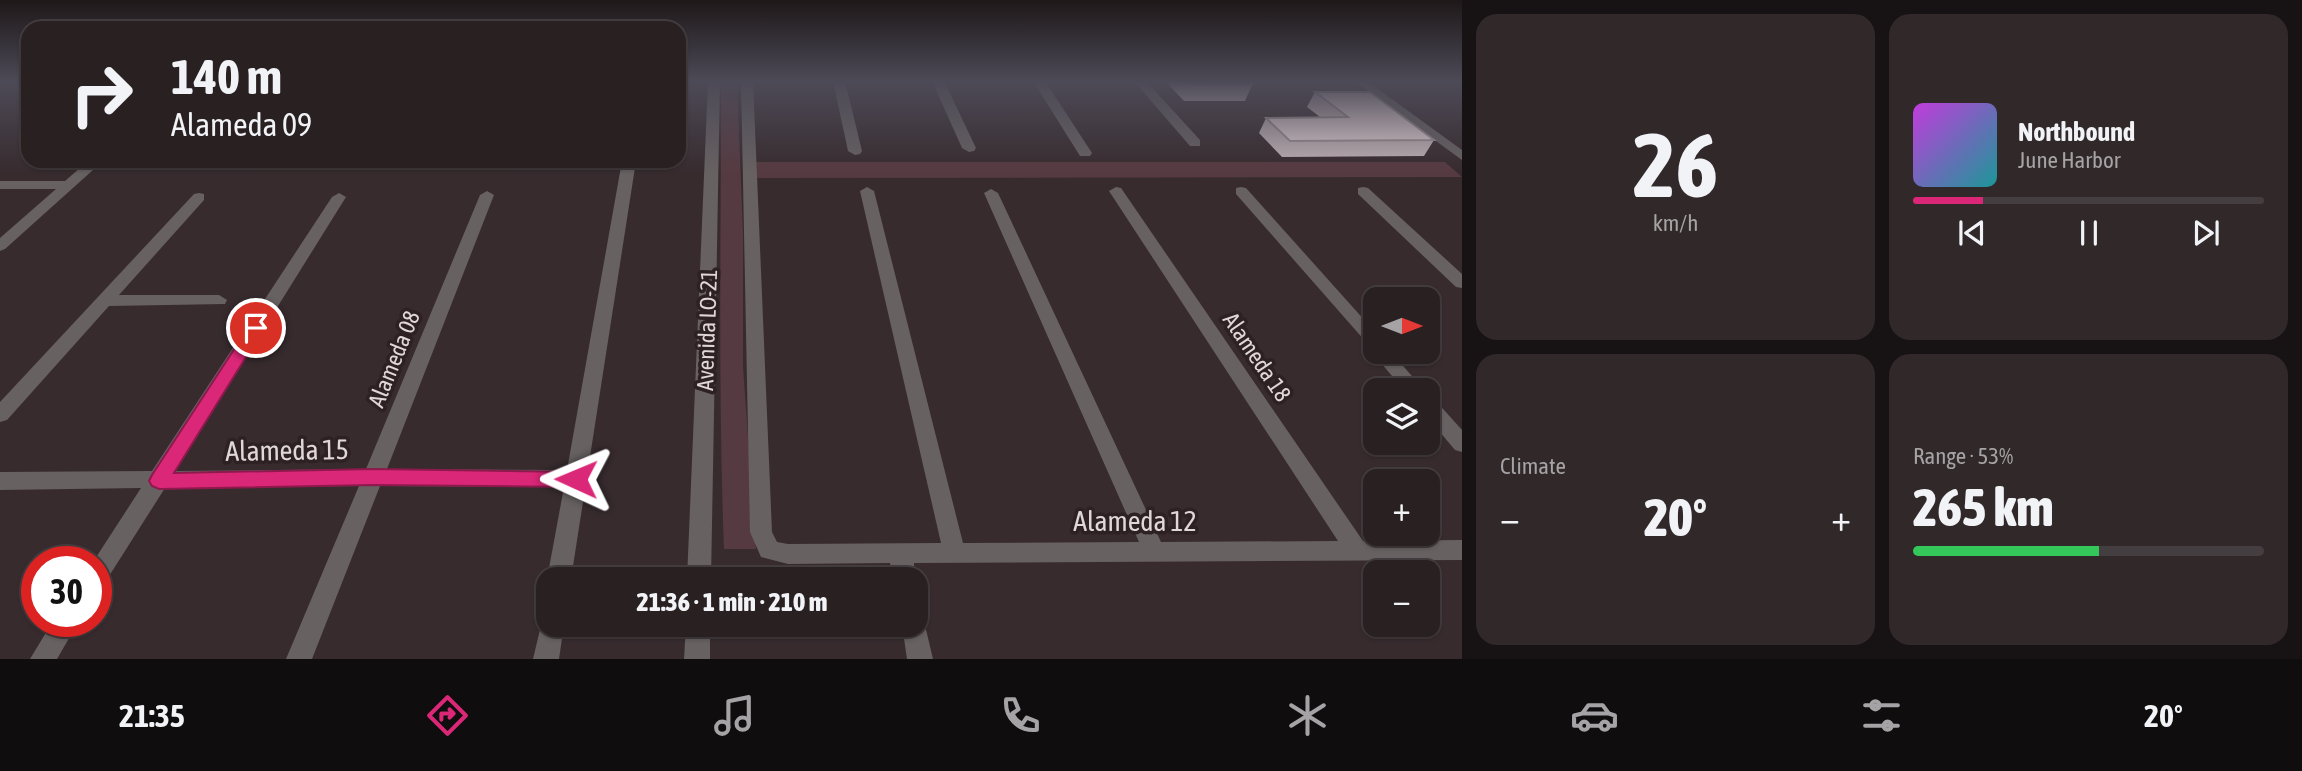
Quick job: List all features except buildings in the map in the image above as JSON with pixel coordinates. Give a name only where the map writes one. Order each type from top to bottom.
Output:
[{"type":"street","name":"Avenida LO-21","points":[[699,567],[713,112]]},
{"type":"street","name":"Alameda 12","points":[[748,112],[761,532],[769,550],[777,553],[1462,550]]},
{"type":"street","points":[[846,112],[855,151]]},
{"type":"street","points":[[952,112],[969,148]]},
{"type":"street","points":[[1059,112],[1085,153]]},
{"type":"street","points":[[1167,112],[1195,143]]},
{"type":"street","points":[[1402,112],[1462,156]]},
{"type":"street","points":[[0,246],[88,168]]},
{"type":"street","points":[[561,567],[628,168]]},
{"type":"street","points":[[0,185],[69,185]]},
{"type":"street","points":[[867,191],[954,552]]},
{"type":"street","name":"Alameda 18","points":[[1116,191],[1357,550]]},
{"type":"street","points":[[1241,191],[1363,330]]},
{"type":"street","points":[[1363,191],[1462,283]]},
{"type":"street","points":[[991,193],[1154,551]]},
{"type":"street","name":"Alameda 08","points":[[299,659],[487,195]]},
{"type":"street","points":[[0,415],[199,197]]},
{"type":"street","points":[[112,553],[339,197]]},
{"type":"street","points":[[105,301],[219,300]]},
{"type":"street","points":[[1392,364],[1404,378]]},
{"type":"street","points":[[1440,419],[1462,444]]},
{"type":"street","name":"Alameda 15","points":[[0,481],[373,477],[576,479]]},
{"type":"street","points":[[900,553],[903,567]]},
{"type":"street","points":[[43,659],[57,637]]},
{"type":"street","points":[[547,659],[550,637]]},
{"type":"street","points":[[697,659],[698,637]]},
{"type":"street","points":[[916,637],[920,659]]},
{"type":"shaded area","points":[[721,112],[738,112],[743,234],[743,367],[756,549],[724,549],[720,374]]},
{"type":"shaded area","points":[[753,162],[1445,162],[1462,177],[753,178]]},
{"type":"route","points":[[256,328],[159,481],[373,477],[576,479]]}]
